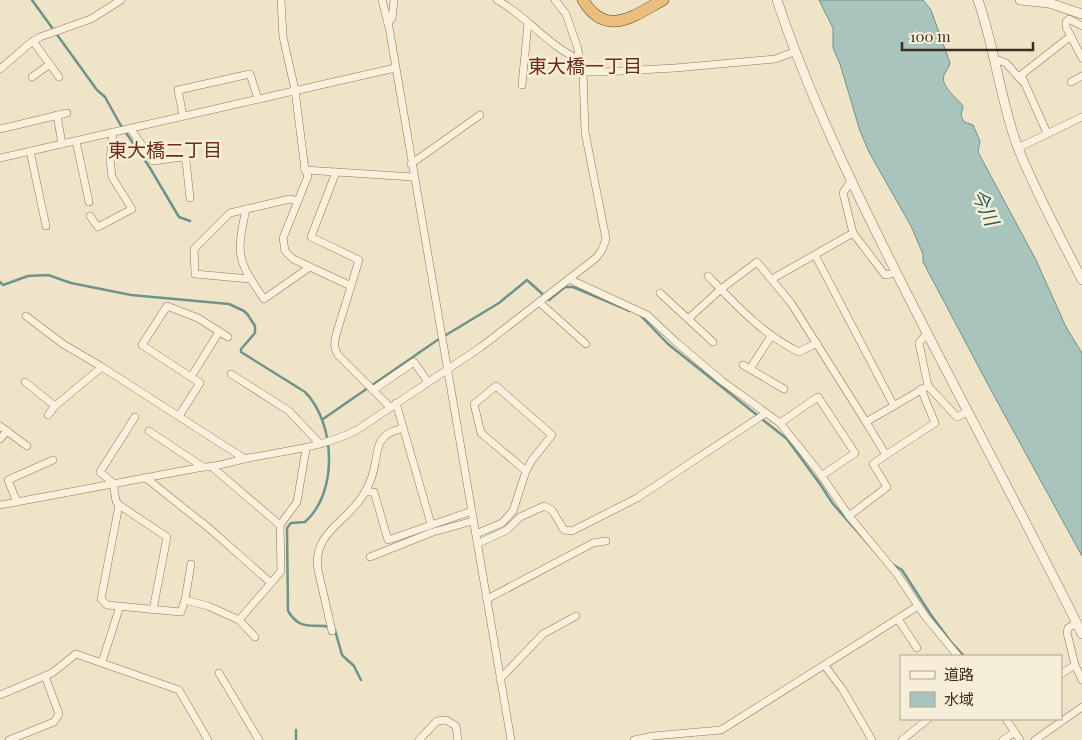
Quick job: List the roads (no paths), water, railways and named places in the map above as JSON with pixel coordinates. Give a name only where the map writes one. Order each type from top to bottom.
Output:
[{"type":"highway","points":[[583,0],[593,12],[608,20],[615,21],[630,19],[663,0]]},
{"type":"street","points":[[0,69],[33,41],[59,29],[91,19],[121,0]]},
{"type":"street","points":[[281,0],[283,36],[295,90],[305,170],[308,176],[282,244],[288,256],[351,286]]},
{"type":"street","points":[[382,0],[388,23],[511,740]]},
{"type":"street","points":[[388,23],[392,18],[394,0]]},
{"type":"street","points":[[496,0],[511,9],[550,41],[580,60]]},
{"type":"street","points":[[0,505],[306,449],[342,438],[481,347],[596,258],[602,250],[606,239],[585,132],[583,72],[566,14],[555,0]]},
{"type":"street","points":[[777,0],[794,52],[851,181],[926,333],[1082,634]]},
{"type":"street","points":[[978,0],[988,27],[1000,84],[1018,148],[1082,280]]},
{"type":"street","points":[[1020,0],[1049,3],[1082,14]]},
{"type":"street","points":[[1082,26],[1069,19],[1066,22],[1066,27],[1082,58]]},
{"type":"street","points":[[522,85],[528,23]]},
{"type":"street","points":[[1047,133],[1021,75],[1071,36]]},
{"type":"street","points":[[33,41],[59,77]]},
{"type":"street","points":[[583,72],[675,68],[775,59],[794,52]]},
{"type":"street","points":[[995,59],[1006,63],[1026,85]]},
{"type":"street","points":[[32,77],[50,64]]},
{"type":"street","points":[[0,158],[395,68]]},
{"type":"street","points":[[183,116],[178,90],[250,74],[258,99]]},
{"type":"street","points":[[1071,82],[1082,76]]},
{"type":"street","points":[[0,129],[67,113]]},
{"type":"street","points":[[57,115],[62,144]]},
{"type":"street","points":[[411,164],[480,115]]},
{"type":"street","points":[[1018,148],[1082,117]]},
{"type":"street","points":[[130,128],[153,161],[182,157],[186,161],[190,198]]},
{"type":"street","points":[[90,216],[98,227],[132,209],[112,177],[110,159],[113,132]]},
{"type":"street","points":[[76,141],[89,202]]},
{"type":"street","points":[[30,151],[46,226]]},
{"type":"street","points":[[305,170],[413,177]]},
{"type":"street","points":[[336,172],[310,237],[359,260],[334,344],[335,350],[338,356],[393,405],[403,428],[431,524]]},
{"type":"street","points":[[851,181],[843,193],[853,233],[885,275],[896,273]]},
{"type":"street","points":[[250,279],[195,274],[194,249],[230,213],[290,199],[298,200]]},
{"type":"street","points":[[246,209],[239,246],[243,266],[264,299],[310,267]]},
{"type":"street","points":[[772,279],[853,233]]},
{"type":"street","points":[[815,255],[894,406]]},
{"type":"street","points":[[688,319],[721,289],[757,262],[791,303],[886,455]]},
{"type":"street","points":[[708,276],[756,325],[771,336],[798,352],[816,343]]},
{"type":"street","points":[[569,279],[647,315],[722,381],[780,423],[822,476],[849,516],[897,574],[944,642],[957,655]]},
{"type":"street","points":[[660,293],[713,342]]},
{"type":"street","points":[[539,302],[586,344]]},
{"type":"street","points":[[179,416],[200,383],[142,345],[167,306],[198,318],[228,337]]},
{"type":"street","points":[[26,316],[63,344],[245,459]]},
{"type":"street","points":[[191,377],[219,332]]},
{"type":"street","points":[[849,516],[887,487],[873,464],[935,423],[924,388],[919,344],[926,333]]},
{"type":"street","points":[[750,369],[771,336]]},
{"type":"street","points":[[374,390],[414,362],[428,382]]},
{"type":"street","points":[[743,365],[784,389]]},
{"type":"street","points":[[48,415],[102,367]]},
{"type":"street","points":[[231,374],[289,411],[320,444]]},
{"type":"street","points":[[25,382],[56,406]]},
{"type":"street","points":[[476,534],[502,523],[513,512],[526,471],[552,435],[496,386],[474,404],[481,432],[526,471]]},
{"type":"street","points":[[866,422],[924,388]]},
{"type":"street","points":[[924,388],[957,417],[967,412]]},
{"type":"street","points":[[780,423],[818,397],[855,453],[822,476]]},
{"type":"street","points":[[477,544],[507,530],[520,517],[544,506],[552,510],[564,530],[572,531],[637,498],[766,413]]},
{"type":"street","points":[[135,417],[100,472],[112,483],[116,501],[119,505],[167,537],[153,610]]},
{"type":"street","points":[[0,426],[27,446]]},
{"type":"street","points":[[332,631],[318,570],[317,553],[322,539],[357,505],[366,492],[372,477],[380,442],[385,435],[403,428]]},
{"type":"street","points":[[0,438],[7,431]]},
{"type":"street","points":[[148,431],[203,467]]},
{"type":"street","points":[[238,620],[281,571],[280,525],[297,502],[306,449]]},
{"type":"street","points":[[17,502],[8,480],[53,460]]},
{"type":"street","points":[[212,467],[280,525]]},
{"type":"street","points":[[146,478],[210,529],[271,583]]},
{"type":"street","points":[[366,492],[374,492],[388,540],[472,510]]},
{"type":"street","points":[[119,505],[101,599],[107,605],[181,612],[191,564]]},
{"type":"street","points":[[370,557],[432,532],[474,521]]},
{"type":"street","points":[[487,599],[593,543],[606,541]]},
{"type":"street","points":[[185,600],[208,606],[238,620],[255,637]]},
{"type":"street","points":[[102,662],[120,606]]},
{"type":"street","points":[[634,740],[653,736],[721,730],[918,606]]},
{"type":"street","points":[[500,679],[543,634],[576,616]]},
{"type":"street","points":[[898,620],[916,648]]},
{"type":"street","points":[[1077,623],[1068,628],[1067,633],[1074,665],[1082,680]]},
{"type":"street","points":[[0,694],[52,673],[76,654],[179,690],[208,740]]},
{"type":"street","points":[[1062,673],[1074,665]]},
{"type":"street","points":[[825,666],[847,697],[872,740]]},
{"type":"street","points":[[219,673],[259,740]]},
{"type":"street","points":[[8,740],[54,722],[59,714],[45,676]]},
{"type":"street","points":[[1034,740],[1082,707]]},
{"type":"street","points":[[419,740],[437,721],[446,720],[456,726],[458,740]]},
{"type":"street","points":[[902,740],[927,720]]},
{"type":"street","points":[[1007,720],[1020,740]]},
{"type":"street","points":[[1003,740],[1015,732]]},
{"type":"water","name":"今川","points":[[819,0],[923,0],[931,10],[950,63],[944,75],[944,83],[963,106],[961,115],[964,122],[973,125],[980,141],[978,152],[1036,260],[1066,327],[1082,353],[1082,556],[923,262],[923,254],[911,226],[869,152],[860,131],[840,64],[833,48],[833,28]]},
{"type":"waterway","points":[[32,0],[97,90],[105,97],[179,217],[190,221]]},
{"type":"waterway","points":[[0,282],[3,285],[28,276],[48,275],[71,283],[131,295],[229,304],[248,315],[255,326],[255,333],[241,349],[241,352],[305,392],[315,405],[327,438],[328,476],[324,493],[316,509],[305,522],[291,523],[287,528],[288,611],[293,618],[302,624],[330,627]]},
{"type":"waterway","points":[[323,419],[436,341],[499,303],[527,280],[549,300],[565,287],[573,287],[630,311]]},
{"type":"waterway","points":[[640,315],[668,344],[787,439],[833,504],[879,556]]},
{"type":"waterway","points":[[892,564],[902,570],[931,615],[963,655]]},
{"type":"waterway","points":[[335,630],[342,655],[354,666],[361,680]]},
{"type":"waterway","points":[[296,730],[296,740]]},
{"type":"district","name":"東大橋一丁目","points":[[585,66]]},
{"type":"district","name":"東大橋二丁目","points":[[165,150]]}]
